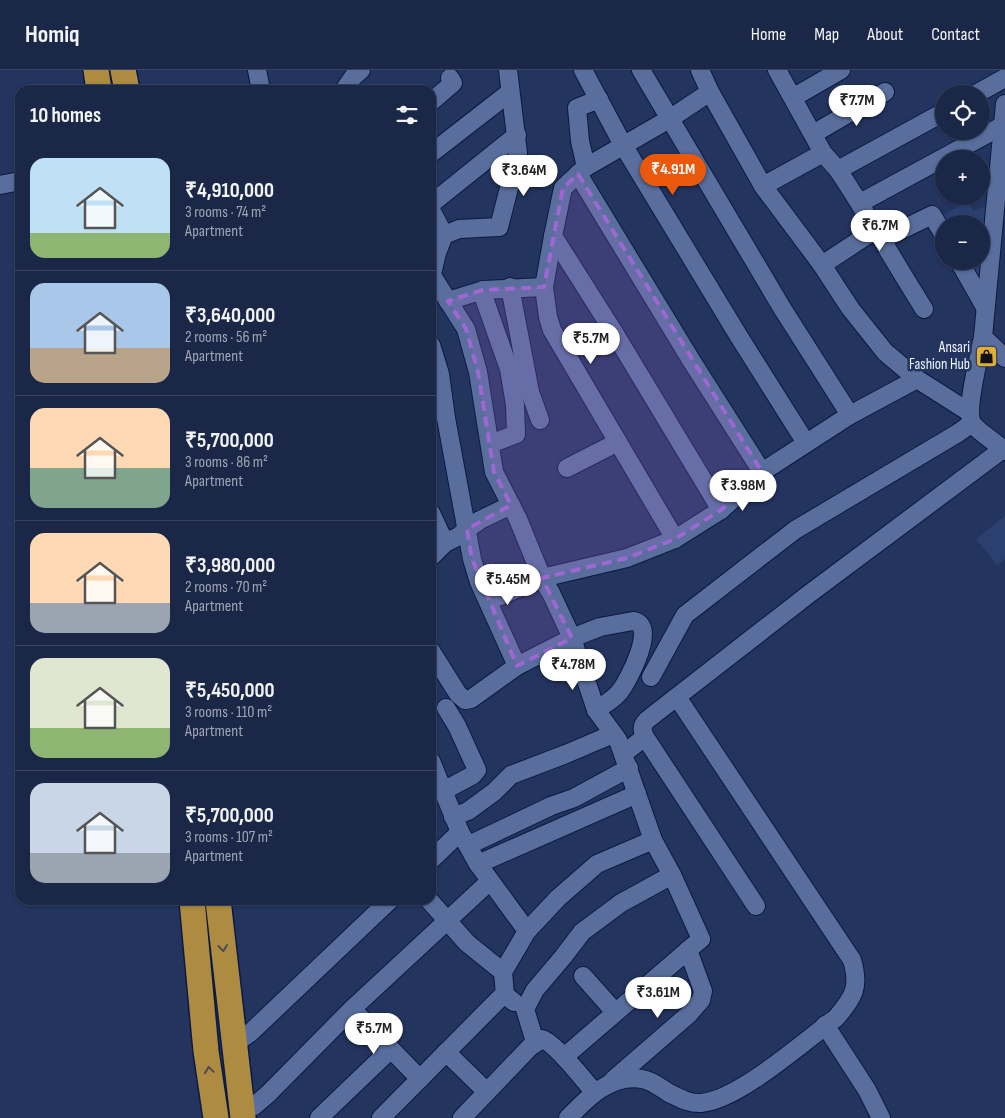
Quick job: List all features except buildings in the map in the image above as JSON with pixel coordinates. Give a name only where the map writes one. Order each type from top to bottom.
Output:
[{"type":"highway","points":[[96,70],[98,85]]},
{"type":"highway","points":[[122,70],[126,85]]},
{"type":"highway","points":[[192,905],[206,1052],[216,1118]]},
{"type":"highway","points":[[219,905],[242,1115]]},
{"type":"street","points":[[256,70],[260,85]]},
{"type":"street","points":[[347,85],[353,77],[362,70]]},
{"type":"street","points":[[436,257],[444,235],[459,229],[499,226],[518,153],[508,70]]},
{"type":"street","points":[[584,70],[623,145],[806,444]]},
{"type":"street","points":[[642,70],[726,215],[850,415]]},
{"type":"street","points":[[700,70],[710,92],[763,186],[822,264],[850,308],[885,352],[917,379],[971,417],[1004,450],[809,594],[643,724],[642,729],[645,738],[756,906]]},
{"type":"street","points":[[777,70],[794,97],[823,153],[838,170],[860,203],[924,309]]},
{"type":"street","points":[[794,97],[841,70]]},
{"type":"street","points":[[436,98],[453,83],[449,73]]},
{"type":"street","points":[[990,86],[1005,78]]},
{"type":"street","points":[[436,150],[510,92]]},
{"type":"street","points":[[675,539],[556,336],[548,317],[544,287],[563,188],[582,171],[671,118],[710,92]]},
{"type":"street","points":[[813,134],[885,92]]},
{"type":"street","points":[[599,98],[577,108],[582,171],[691,360],[762,472]]},
{"type":"street","points":[[860,203],[1004,114]]},
{"type":"street","points":[[651,677],[685,615],[794,530],[934,448],[971,417],[976,372],[983,337],[985,307],[997,257],[1004,114]]},
{"type":"street","points":[[838,170],[935,117]]},
{"type":"street","points":[[436,200],[517,135]]},
{"type":"street","points":[[763,186],[823,153]]},
{"type":"street","points":[[0,185],[15,181]]},
{"type":"street","points":[[875,230],[887,237],[932,215],[935,220]]},
{"type":"street","points":[[436,220],[444,235]]},
{"type":"street","points":[[822,264],[875,230]]},
{"type":"street","points":[[553,236],[615,334],[721,510]]},
{"type":"street","points":[[964,270],[985,307]]},
{"type":"street","points":[[436,281],[466,329],[478,372],[494,472],[518,519],[542,578],[572,638],[596,710],[618,740],[653,840],[672,875],[701,939],[564,1058]]},
{"type":"street","points":[[448,301],[483,290],[544,287]]},
{"type":"street","points":[[510,288],[530,392],[540,420]]},
{"type":"street","points":[[483,290],[484,298],[509,369],[515,405],[516,434],[490,444]]},
{"type":"street","points":[[983,337],[1005,358]]},
{"type":"street","points":[[436,361],[440,374],[446,418],[472,559],[479,582],[517,666]]},
{"type":"street","points":[[488,601],[542,578],[626,558],[675,539],[721,510],[762,472],[850,415],[917,379]]},
{"type":"street","points":[[567,468],[618,442]]},
{"type":"street","points":[[436,552],[480,520],[511,505]]},
{"type":"street","points":[[436,524],[445,544]]},
{"type":"street","points":[[436,659],[458,694],[464,700],[471,699],[517,666],[572,638],[600,627],[638,622],[644,632],[643,642],[627,681],[615,697],[596,710]]},
{"type":"street","points":[[610,1083],[628,1078],[644,1079],[688,1102],[701,1103],[719,1100],[742,1087],[836,1018],[848,1004],[856,988],[856,974],[852,960],[677,697]]},
{"type":"street","points":[[443,791],[473,775],[477,770],[457,726],[446,708]]},
{"type":"street","points":[[436,855],[461,831],[468,810],[494,792],[511,775],[613,734]]},
{"type":"street","points":[[461,831],[574,798],[626,761],[645,738]]},
{"type":"street","points":[[436,774],[478,864],[527,932]]},
{"type":"street","points":[[478,864],[637,794]]},
{"type":"street","points":[[505,995],[503,972],[527,932],[558,898],[597,864],[653,840]]},
{"type":"street","points":[[525,1009],[535,990],[582,932],[621,903],[672,875]]},
{"type":"street","points":[[242,1115],[268,1094],[352,1009],[490,881]]},
{"type":"street","points":[[234,1045],[250,1033],[385,905]]},
{"type":"street","points":[[434,905],[467,942],[503,972]]},
{"type":"street","points":[[568,1118],[594,1092],[610,1083],[688,1015],[701,1000],[703,992],[688,950]]},
{"type":"street","points":[[583,976],[615,1012]]},
{"type":"street","points":[[505,995],[525,1009],[535,1042]]},
{"type":"street","points":[[381,1118],[505,995]]},
{"type":"street","points":[[352,1009],[420,1079]]},
{"type":"street","points":[[825,1026],[867,1090],[881,1118]]},
{"type":"street","points":[[462,1118],[535,1042],[542,1039],[564,1058],[594,1092]]},
{"type":"street","points":[[319,1118],[391,1049]]},
{"type":"street","points":[[446,1052],[487,1092]]},
{"type":"highlighted area","points":[[578,174],[762,472],[721,510],[675,539],[627,558],[542,578],[572,638],[517,666],[472,559],[467,529],[511,505],[494,472],[478,372],[466,329],[448,301],[483,290],[544,287],[563,188]]},
{"type":"shaded area","points":[[961,205],[970,205],[973,211],[990,205],[989,215],[944,215]]},
{"type":"shaded area","points":[[969,270],[981,270],[979,287]]},
{"type":"shaded area","points":[[1005,516],[1005,559],[997,565],[976,539]]},
{"type":"place","name":"Ansari Fashion Hub","points":[[986,356]]}]
